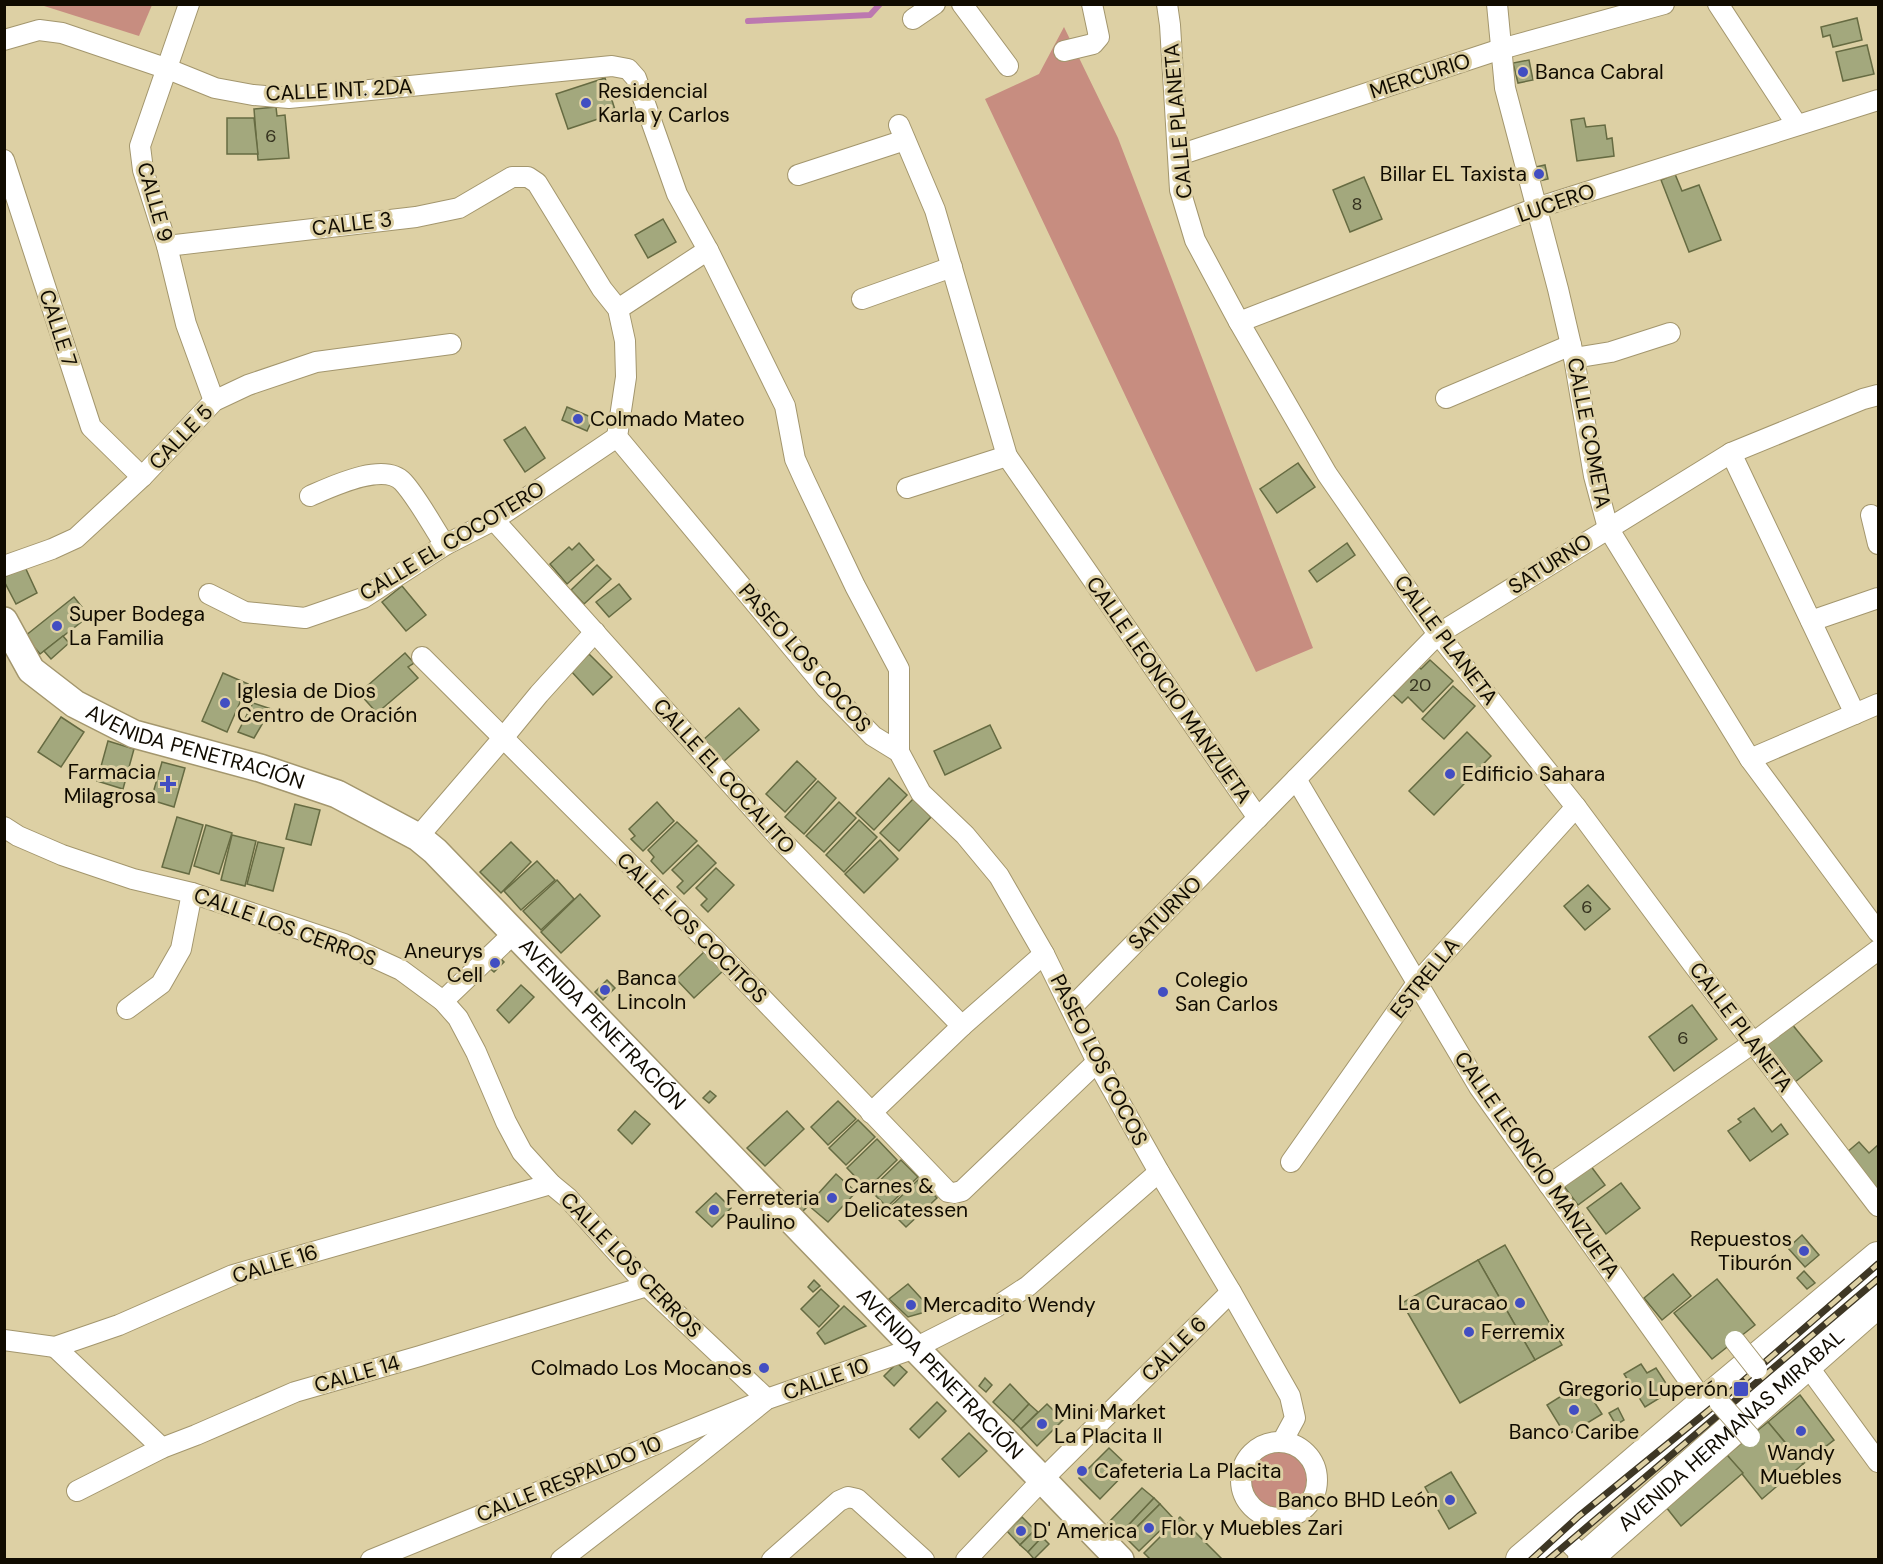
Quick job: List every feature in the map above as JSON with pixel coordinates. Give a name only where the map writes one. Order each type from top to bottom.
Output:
[{"type":"main road","name":"AVENIDA HERMANAS MIRABAL","points":[[1522,1560],[1712,1402],[1878,1258]]},
{"type":"main road","name":"AVENIDA HERMANAS MIRABAL","points":[[1585,1559],[1878,1301]]},
{"type":"street","name":"CALLE 9","points":[[189,4],[140,146],[143,170],[167,246],[186,324],[214,401]]},
{"type":"street","points":[[913,19],[935,4]]},
{"type":"street","points":[[962,4],[1008,66]]},
{"type":"street","points":[[1064,51],[1094,44],[1100,37],[1092,4]]},
{"type":"street","name":"CALLE PLANETA","points":[[1167,4],[1180,190],[1195,240],[1239,322],[1327,474],[1438,634],[1576,807],[1878,1206]]},
{"type":"street","name":"CALLE COMETA","points":[[1497,4],[1505,88],[1572,351],[1594,476],[1608,528],[1750,759],[1878,932]]},
{"type":"street","name":"MERCURIO","points":[[1179,155],[1501,49],[1664,4]]},
{"type":"street","points":[[1718,4],[1797,125]]},
{"type":"street","name":"CALLE INT. 2DA","points":[[4,40],[39,30],[62,33],[168,69],[215,88],[253,95],[289,98],[612,66],[628,69],[636,78],[676,194],[708,250]]},
{"type":"street","name":"LUCERO","points":[[1239,322],[1536,208],[1878,100]]},
{"type":"street","name":"CALLE LEONCIO MANZUETA","points":[[798,175],[902,132],[935,210],[1007,456],[1258,818],[1296,779],[1479,1087],[1549,1185],[1712,1402],[1750,1437]]},
{"type":"street","name":"CALLE 7","points":[[4,160],[92,427],[142,477]]},
{"type":"street","name":"CALLE 3","points":[[167,246],[416,217],[459,208],[512,177],[528,177],[537,183],[602,289],[618,309]]},
{"type":"street","points":[[617,437],[626,377],[625,341],[618,309],[708,250],[785,406],[795,459],[805,482],[855,586],[899,669],[899,752]]},
{"type":"street","points":[[862,299],[952,267]]},
{"type":"street","points":[[1446,398],[1572,351],[1611,352],[1670,333]]},
{"type":"street","name":"CALLE 5","points":[[4,566],[76,538],[142,477],[214,401],[248,385],[316,362],[451,344]]},
{"type":"street","name":"SATURNO","points":[[1296,779],[1438,634],[1731,453],[1878,395]]},
{"type":"street","name":"PASEO LOS COCOS","points":[[617,437],[826,688],[873,736],[899,752],[921,794],[965,835],[999,876],[1044,954],[1097,1062],[1158,1172],[1231,1292],[1290,1396],[1295,1418],[1282,1442]]},
{"type":"street","name":"CALLE EL COCOTERO","points":[[209,594],[245,612],[305,618],[363,598],[445,545],[494,519],[617,437]]},
{"type":"street","points":[[1731,453],[1855,714]]},
{"type":"street","points":[[908,488],[1007,456]]},
{"type":"street","points":[[310,496],[352,478],[380,473],[402,480],[445,545]]},
{"type":"street","points":[[1871,515],[1878,544]]},
{"type":"street","name":"CALLE EL COCALITO","points":[[494,519],[782,841],[962,1026]]},
{"type":"street","points":[[1811,621],[1878,598]]},
{"type":"street","name":"AVENIDA PENETRACIÓN","points":[[4,621],[31,670],[75,704],[134,734],[261,768],[337,794],[418,837],[435,851],[1120,1560]]},
{"type":"street","points":[[418,837],[538,694],[596,632]]},
{"type":"street","name":"CALLE LOS COCITOS","points":[[422,657],[710,944],[948,1192],[962,1191],[1097,1062]]},
{"type":"street","points":[[1750,759],[1878,704]]},
{"type":"street","name":"ESTRELLA","points":[[1291,1162],[1418,983],[1576,807]]},
{"type":"street","name":"SATURNO","points":[[1072,1007],[1258,818]]},
{"type":"street","name":"CALLE LOS CERROS","points":[[4,828],[62,855],[132,879],[192,893],[344,944],[401,970],[443,1001],[458,1018],[476,1052],[506,1122],[522,1152],[551,1184],[568,1198],[647,1286],[767,1399]]},
{"type":"street","points":[[127,1008],[161,984],[176,958],[181,949],[192,893]]},
{"type":"street","points":[[443,1001],[514,933]]},
{"type":"street","points":[[1549,1185],[1753,1043],[1878,950]]},
{"type":"street","points":[[871,1113],[962,1026],[1044,954]]},
{"type":"street","name":"CALLE 10","points":[[561,1560],[767,1399],[915,1348],[996,1307],[1028,1286],[1158,1172]]},
{"type":"street","name":"CALLE 16","points":[[4,1340],[55,1347],[119,1326],[233,1275],[551,1184]]},
{"type":"street","name":"CALLE 14","points":[[77,1491],[162,1448],[295,1392],[647,1286]]},
{"type":"street","name":"CALLE 6","points":[[966,1560],[1042,1480],[1231,1292]]},
{"type":"street","points":[[1735,1341],[1758,1369]]},
{"type":"street","points":[[55,1347],[162,1448]]},
{"type":"street","points":[[1807,1365],[1878,1462]]},
{"type":"street","name":"CALLE RESPALDO 10","points":[[371,1560],[767,1399]]},
{"type":"street","points":[[772,1560],[839,1501],[848,1497],[857,1499],[924,1560]]},
{"type":"street","points":[[1557,1530],[1585,1559]]},
{"type":"shaded area","points":[[152,4],[139,36],[41,5]]},
{"type":"shaded area","points":[[1064,27],[1118,138],[1313,648],[1256,672],[985,99],[1039,74]]},
{"type":"shaded area","points":[[1279,1447],[1292,1449],[1302,1457],[1310,1467],[1312,1480],[1310,1493],[1302,1503],[1292,1511],[1279,1513],[1266,1511],[1256,1503],[1248,1493],[1246,1480],[1248,1467],[1256,1457],[1266,1449]]},
{"type":"building","points":[[1857,18],[1862,40],[1833,47],[1830,35],[1823,37],[1821,27]]},
{"type":"building","points":[[1867,45],[1874,74],[1843,81],[1836,52]]},
{"type":"building","name":"Banca Cabral","points":[[1529,60],[1533,80],[1518,83],[1513,63]]},
{"type":"building","name":"Residencial Karla y Carlos","points":[[605,78],[616,113],[568,129],[556,94]]},
{"type":"building","points":[[276,107],[277,116],[285,115],[289,158],[258,160],[254,109]]},
{"type":"building","points":[[227,118],[254,118],[258,154],[227,154]]},
{"type":"building","points":[[1584,118],[1586,127],[1605,125],[1607,139],[1612,138],[1614,156],[1577,161],[1571,120]]},
{"type":"building","name":"Billar EL Taxista","points":[[1545,165],[1548,179],[1534,182],[1531,168]]},
{"type":"building","points":[[1675,174],[1682,191],[1699,185],[1721,240],[1689,252],[1661,180]]},
{"type":"building","points":[[1364,177],[1382,219],[1350,232],[1333,190]]},
{"type":"building","points":[[663,219],[676,242],[648,258],[635,235]]},
{"type":"building","name":"Colmado Mateo","points":[[567,407],[593,418],[587,431],[562,420]]},
{"type":"building","points":[[525,427],[545,458],[525,472],[504,440]]},
{"type":"building","points":[[1298,463],[1315,487],[1277,513],[1260,489]]},
{"type":"building","points":[[579,543],[594,560],[567,584],[550,564],[569,547],[572,550]]},
{"type":"building","points":[[1347,543],[1355,555],[1317,582],[1309,571]]},
{"type":"building","points":[[597,565],[611,579],[584,604],[571,590]]},
{"type":"building","points":[[25,567],[37,593],[16,604],[4,577]]},
{"type":"building","points":[[619,584],[631,599],[609,617],[596,602]]},
{"type":"building","points":[[402,586],[426,615],[406,631],[382,602]]},
{"type":"building","name":"Super Bodega La Familia","points":[[74,597],[89,616],[40,654],[25,636]]},
{"type":"building","points":[[63,636],[69,643],[51,659],[44,651]]},
{"type":"building","points":[[405,653],[414,663],[408,667],[418,678],[377,713],[359,693]]},
{"type":"building","points":[[589,654],[612,677],[593,695],[571,671]]},
{"type":"building","points":[[1430,660],[1453,681],[1423,712],[1408,697],[1402,703],[1387,689],[1413,662],[1421,669]]},
{"type":"building","name":"Iglesia de Dios Centro de Oración","points":[[223,673],[248,684],[227,732],[202,721]]},
{"type":"building","points":[[1453,686],[1475,706],[1444,739],[1422,719]]},
{"type":"building","points":[[253,703],[271,709],[254,738],[238,732]]},
{"type":"building","points":[[739,708],[759,730],[723,762],[703,740]]},
{"type":"building","points":[[61,717],[84,732],[61,767],[38,752]]},
{"type":"building","points":[[990,725],[1001,748],[945,775],[934,751]]},
{"type":"building","name":"Edificio Sahara","points":[[1467,732],[1491,756],[1434,815],[1409,791]]},
{"type":"building","points":[[108,741],[134,749],[123,789],[97,781]]},
{"type":"building","points":[[797,761],[816,779],[785,812],[766,794]]},
{"type":"building","name":"Farmacia Milagrosa","points":[[162,762],[185,768],[174,807],[151,800]]},
{"type":"building","points":[[889,778],[907,795],[874,830],[856,813]]},
{"type":"building","points":[[818,781],[836,798],[804,834],[785,817]]},
{"type":"building","points":[[913,799],[931,817],[899,851],[880,833]]},
{"type":"building","points":[[657,802],[674,821],[643,851],[631,839],[635,836],[629,829]]},
{"type":"building","points":[[839,802],[856,818],[824,852],[806,836]]},
{"type":"building","points":[[295,804],[320,810],[311,845],[286,839]]},
{"type":"building","points":[[177,817],[203,825],[189,874],[162,867]]},
{"type":"building","points":[[859,820],[877,837],[844,872],[826,855]]},
{"type":"building","points":[[677,822],[697,841],[663,874],[651,861],[654,857],[648,850]]},
{"type":"building","points":[[206,825],[232,833],[219,874],[194,866]]},
{"type":"building","points":[[232,835],[256,841],[245,886],[221,880]]},
{"type":"building","points":[[880,840],[898,859],[864,893],[845,874]]},
{"type":"building","points":[[258,842],[284,848],[273,891],[247,884]]},
{"type":"building","points":[[511,842],[531,862],[501,893],[480,872]]},
{"type":"building","points":[[698,845],[716,863],[684,894],[677,887],[683,881],[672,870]]},
{"type":"building","points":[[537,861],[555,880],[521,910],[504,891]]},
{"type":"building","points":[[716,868],[734,885],[708,912],[701,905],[707,899],[696,888]]},
{"type":"building","points":[[557,880],[574,899],[541,930],[523,911]]},
{"type":"building","points":[[1588,885],[1610,909],[1585,930],[1564,906]]},
{"type":"building","points":[[580,894],[600,916],[561,953],[541,932]]},
{"type":"building","points":[[705,951],[724,970],[694,998],[676,979]]},
{"type":"building","name":"Aneurys Cell","points":[[496,954],[504,962],[494,972],[486,965]]},
{"type":"building","name":"Banca Lincoln","points":[[607,980],[615,988],[603,1000],[595,992]]},
{"type":"building","points":[[521,985],[534,997],[509,1023],[497,1010]]},
{"type":"building","points":[[1692,1005],[1717,1039],[1674,1071],[1649,1037]]},
{"type":"building","points":[[1791,1023],[1822,1061],[1795,1082],[1765,1044]]},
{"type":"building","points":[[710,1091],[716,1096],[709,1103],[703,1098]]},
{"type":"building","points":[[838,1101],[856,1119],[828,1145],[811,1127]]},
{"type":"building","points":[[1754,1108],[1772,1132],[1781,1124],[1788,1134],[1750,1161],[1728,1131],[1741,1122],[1738,1119]]},
{"type":"building","points":[[635,1111],[650,1124],[632,1144],[618,1130]]},
{"type":"building","points":[[787,1111],[804,1129],[765,1166],[747,1148]]},
{"type":"building","points":[[858,1120],[875,1137],[846,1165],[829,1148]]},
{"type":"building","points":[[877,1139],[897,1160],[867,1189],[847,1168]]},
{"type":"building","points":[[1859,1142],[1869,1153],[1878,1145],[1878,1191],[1846,1153]]},
{"type":"building","points":[[901,1160],[918,1177],[887,1207],[870,1190]]},
{"type":"building","points":[[1590,1165],[1605,1185],[1578,1205],[1563,1185]]},
{"type":"building","name":"Carnes & Delicatessen","points":[[836,1174],[856,1192],[828,1222],[808,1205]]},
{"type":"building","points":[[919,1179],[937,1198],[906,1227],[888,1209]]},
{"type":"building","points":[[1621,1183],[1640,1208],[1606,1234],[1587,1208]]},
{"type":"building","name":"Ferreteria Paulino","points":[[716,1193],[731,1208],[712,1227],[696,1212]]},
{"type":"building","points":[[800,1200],[807,1207],[801,1213],[794,1206]]},
{"type":"building","name":"Repuestos Tiburón","points":[[1802,1235],[1819,1255],[1805,1267],[1788,1248]]},
{"type":"building","name":"La Curacao","points":[[1505,1245],[1562,1345],[1535,1360],[1478,1260]]},
{"type":"building","name":"Ferremix","points":[[1478,1260],[1535,1360],[1460,1403],[1402,1303]]},
{"type":"building","points":[[1804,1271],[1815,1283],[1807,1289],[1797,1278]]},
{"type":"building","points":[[1673,1274],[1691,1296],[1662,1320],[1644,1298]]},
{"type":"building","name":"Gregorio Luperón","points":[[1717,1279],[1755,1325],[1712,1359],[1674,1313]]},
{"type":"building","points":[[814,1280],[820,1286],[813,1292],[808,1287]]},
{"type":"building","name":"Mercadito Wendy","points":[[908,1284],[932,1310],[908,1317],[889,1299]]},
{"type":"building","points":[[821,1289],[839,1306],[819,1327],[801,1309]]},
{"type":"building","points":[[844,1306],[866,1326],[825,1344],[817,1333]]},
{"type":"building","points":[[897,1363],[907,1372],[894,1386],[884,1376]]},
{"type":"building","points":[[1641,1364],[1647,1373],[1656,1368],[1671,1391],[1645,1407],[1624,1374]]},
{"type":"building","points":[[985,1378],[992,1385],[986,1392],[979,1386]]},
{"type":"building","name":"Banco Caribe","points":[[1582,1383],[1602,1414],[1566,1436],[1547,1405]]},
{"type":"building","points":[[1010,1384],[1029,1404],[1013,1421],[993,1402]]},
{"type":"building","name":"Wandy Muebles","points":[[1800,1395],[1834,1440],[1803,1464],[1768,1422]]},
{"type":"building","points":[[937,1402],[946,1411],[919,1438],[910,1429]]},
{"type":"building","points":[[1029,1404],[1038,1412],[1021,1429],[1013,1421]]},
{"type":"building","name":"Mini Market La Placita II","points":[[1047,1404],[1063,1420],[1037,1446],[1021,1429]]},
{"type":"building","points":[[1618,1408],[1624,1420],[1616,1425],[1609,1413]]},
{"type":"building","name":"Gregorio Luperón","points":[[1768,1422],[1803,1464],[1762,1499],[1727,1455]]},
{"type":"building","points":[[969,1433],[987,1451],[959,1477],[942,1459]]},
{"type":"building","points":[[1109,1448],[1130,1468],[1100,1499],[1079,1478]]},
{"type":"building","points":[[1727,1455],[1743,1473],[1681,1526],[1666,1507]]},
{"type":"building","name":"Banco BHD León","points":[[1451,1472],[1476,1513],[1449,1529],[1425,1487]]},
{"type":"building","points":[[1142,1488],[1154,1498],[1120,1534],[1108,1523]]},
{"type":"building","points":[[1154,1498],[1160,1504],[1126,1538],[1120,1534]]},
{"type":"building","name":"Flor y Muebles Zari","points":[[1160,1504],[1173,1518],[1139,1551],[1126,1538]]},
{"type":"building","name":"D' America","points":[[1022,1517],[1035,1530],[1020,1545],[1007,1531]]},
{"type":"building","points":[[1180,1517],[1223,1560],[1151,1560],[1144,1553]]},
{"type":"building","points":[[1035,1530],[1042,1537],[1028,1552],[1020,1545]]},
{"type":"building","points":[[1042,1537],[1049,1544],[1034,1559],[1028,1552]]},
{"type":"waterway","points":[[748,21],[870,15],[880,4]]},
{"type":"railway","points":[[1531,1560],[1579,1516],[1719,1402],[1878,1264]]},
{"type":"railway","points":[[1548,1560],[1878,1279]]},
{"type":"place","name":"Banca Cabral","points":[[1523,72]]},
{"type":"place","name":"Residencial Karla y Carlos","points":[[586,103]]},
{"type":"place","name":"Billar EL Taxista","points":[[1539,174]]},
{"type":"place","name":"Colmado Mateo","points":[[578,419]]},
{"type":"place","name":"Super Bodega La Familia","points":[[57,626]]},
{"type":"place","name":"Iglesia de Dios Centro de Oración","points":[[225,703]]},
{"type":"place","name":"Edificio Sahara","points":[[1450,774]]},
{"type":"place","name":"Farmacia Milagrosa","points":[[168,784]]},
{"type":"place","name":"Aneurys Cell","points":[[495,963]]},
{"type":"place","name":"Banca Lincoln","points":[[605,990]]},
{"type":"place","name":"Colegio San Carlos","points":[[1163,992]]},
{"type":"place","name":"Carnes & Delicatessen","points":[[832,1198]]},
{"type":"place","name":"Ferreteria Paulino","points":[[714,1210]]},
{"type":"place","name":"Repuestos Tiburón","points":[[1804,1251]]},
{"type":"place","name":"La Curacao","points":[[1520,1303]]},
{"type":"place","name":"Mercadito Wendy","points":[[911,1305]]},
{"type":"place","name":"Ferremix","points":[[1469,1332]]},
{"type":"place","name":"Colmado Los Mocanos","points":[[764,1368]]},
{"type":"place","name":"Gregorio Luperón","points":[[1741,1389]]},
{"type":"place","name":"Banco Caribe","points":[[1574,1410]]},
{"type":"place","name":"Mini Market La Placita II","points":[[1042,1424]]},
{"type":"place","name":"Wandy Muebles","points":[[1801,1431]]},
{"type":"place","name":"Cafeteria La Placita","points":[[1082,1471]]},
{"type":"place","name":"Banco BHD León","points":[[1450,1500]]},
{"type":"place","name":"Flor y Muebles Zari","points":[[1149,1528]]},
{"type":"place","name":"D' America","points":[[1021,1531]]}]
